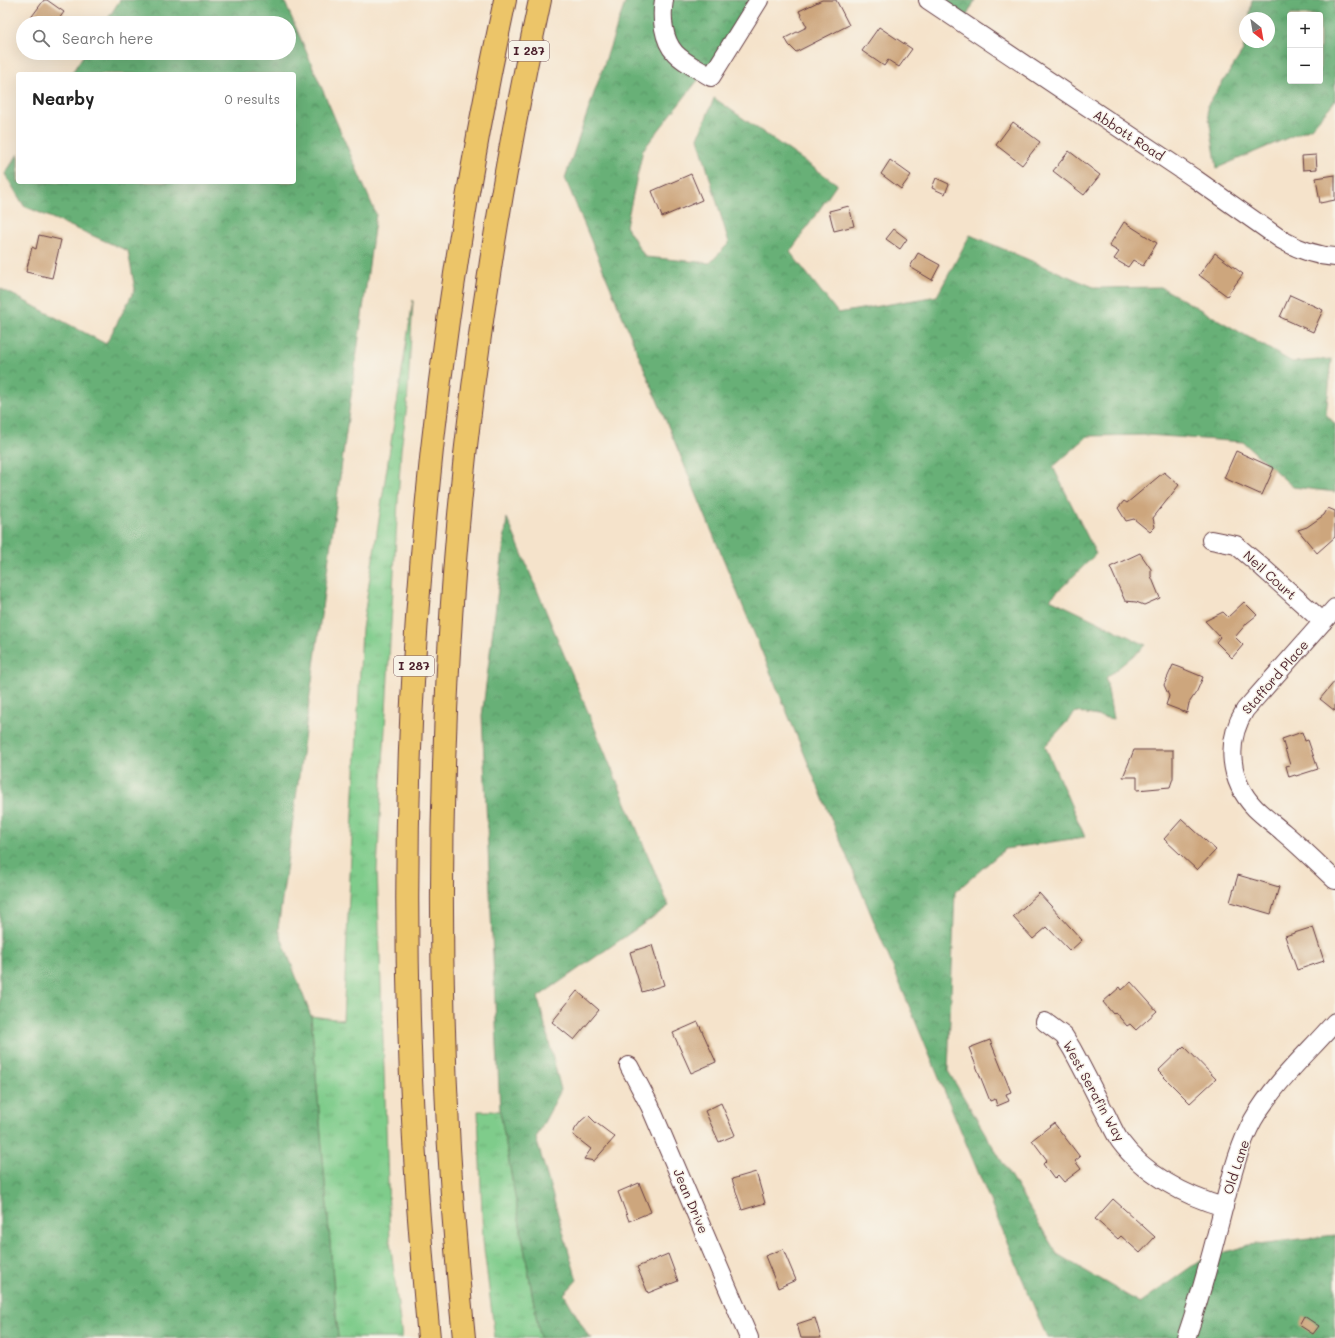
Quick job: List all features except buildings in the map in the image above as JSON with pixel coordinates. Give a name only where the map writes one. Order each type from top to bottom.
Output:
[{"type":"highway","name":"I 287","points":[[429,1338],[419,1227],[410,1070],[407,922],[409,780],[412,706],[421,556],[446,333],[483,106],[505,0]]},
{"type":"highway","name":"I 287","points":[[464,1338],[449,1157],[443,1009],[442,854],[446,708],[456,559],[480,337],[502,192],[517,109],[540,0]]},
{"type":"street","points":[[664,0],[664,29],[667,40],[675,53],[711,77],[759,0]]},
{"type":"street","name":"Abbott Road","points":[[928,0],[1194,178],[1282,240],[1315,254],[1335,257]]},
{"type":"street","name":"Neil Court","points":[[1211,540],[1236,545],[1323,622]]},
{"type":"street","name":"Stafford Place","points":[[1335,608],[1245,710],[1240,718],[1232,742],[1233,769],[1239,785],[1254,807],[1283,831],[1335,880]]},
{"type":"street","name":"West Serafin Way","points":[[1045,1022],[1064,1036],[1120,1140],[1138,1161],[1157,1176],[1182,1191],[1224,1208]]},
{"type":"street","name":"Old Lane","points":[[1186,1338],[1236,1163],[1252,1122],[1276,1087],[1335,1022]]},
{"type":"street","name":"Jean Drive","points":[[629,1066],[650,1106],[749,1338]]},
{"type":"green space","points":[[120,0],[284,0],[291,16],[110,16]]},
{"type":"green space","points":[[626,0],[761,0],[643,150],[626,226],[645,257],[710,263],[729,243],[698,138],[714,98],[837,184],[790,252],[838,313],[937,296],[970,235],[1096,288],[1161,287],[1292,362],[1332,359],[1326,414],[1335,424],[1335,492],[1293,487],[1243,442],[1148,435],[1088,436],[1053,467],[1096,554],[1050,599],[1146,645],[1106,678],[1113,719],[1076,712],[1045,746],[1085,837],[1005,849],[955,892],[948,1071],[1057,1254],[1140,1303],[1202,1259],[1249,1245],[1335,1235],[1335,1338],[1047,1338],[565,178]]},
{"type":"green space","points":[[926,0],[975,0],[963,23]]},
{"type":"green space","points":[[1252,0],[1335,0],[1335,101],[1311,128],[1217,168],[1207,106],[1244,48],[1275,48],[1275,12],[1250,12]]},
{"type":"green space","points":[[296,28],[376,214],[278,929],[311,1016],[338,1338],[0,1338],[0,288],[106,344],[135,289],[128,251],[24,206],[5,174],[16,157],[16,184],[296,184],[296,72],[72,72],[80,60],[296,60]]},
{"type":"green space","points":[[413,300],[407,406],[401,449],[377,870],[390,1240],[402,1338],[338,1338],[311,1016],[343,1020],[362,629]]},
{"type":"green space","points":[[507,518],[669,906],[538,997],[561,1090],[536,1138],[577,1280],[564,1294],[589,1337],[592,1338],[540,1338],[500,1111],[482,716]]},
{"type":"green space","points":[[478,1111],[500,1111],[540,1338],[495,1338],[483,1241]]}]
